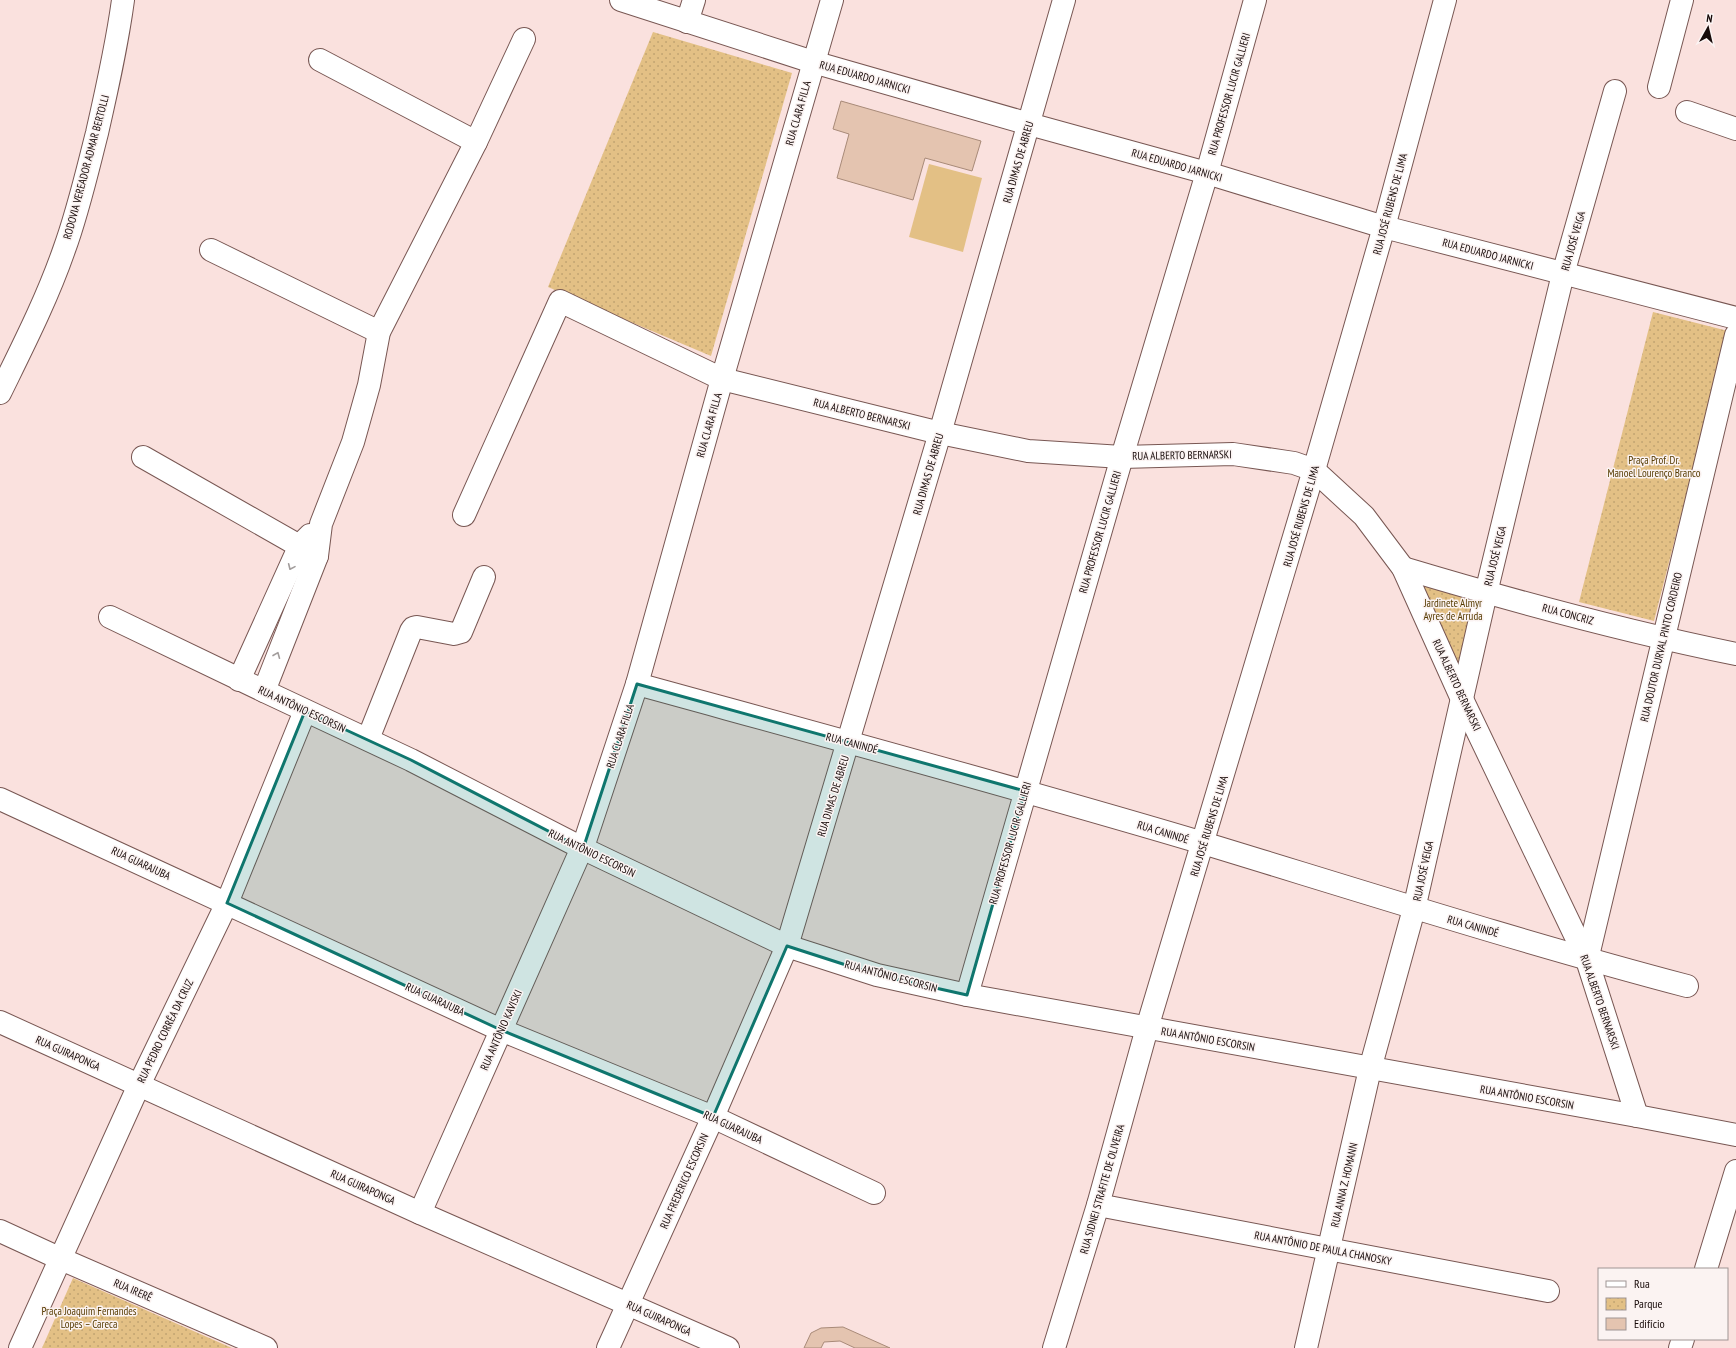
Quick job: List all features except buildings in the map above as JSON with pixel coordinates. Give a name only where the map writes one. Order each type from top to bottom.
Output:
[{"type":"main road","name":"RODOVIA VEREADOR ADMAR BERTOLLI","points":[[0,393],[51,286],[76,213],[104,101],[123,0]]},
{"type":"main road","name":"RUA EDUARDO JARNICKI","points":[[621,0],[813,62],[1207,173],[1384,227],[1736,318]]},
{"type":"main road","points":[[687,22],[694,0]]},
{"type":"main road","name":"RUA CLARA FILLA","points":[[582,848],[637,684],[722,379],[832,0]]},
{"type":"main road","name":"RUA DIMAS DE ABREU","points":[[787,946],[940,433],[1064,0]]},
{"type":"main road","name":"RUA PROFESSOR LUCIR GALLIERI","points":[[967,995],[1122,457],[1207,173],[1256,0]]},
{"type":"main road","name":"RUA JOSÉ RUBENS DE LIMA","points":[[1147,1028],[1204,844],[1314,470],[1384,227],[1445,0]]},
{"type":"main road","points":[[1659,87],[1682,0]]},
{"type":"main road","points":[[239,680],[268,617],[309,550],[321,524],[353,442],[368,385],[379,332],[476,142],[524,39]]},
{"type":"main road","points":[[320,60],[476,142]]},
{"type":"main road","name":"RUA JOSÉ VEIGA","points":[[1370,1069],[1414,909],[1461,697],[1563,274],[1615,91]]},
{"type":"main road","points":[[1686,112],[1736,129]]},
{"type":"main road","points":[[212,250],[379,332]]},
{"type":"main road","name":"RUA ALBERTO BERNARSKI","points":[[464,515],[560,301],[722,379],[940,433],[1028,451],[1122,457],[1233,454],[1294,463],[1314,470],[1364,516],[1403,568],[1461,697],[1587,960],[1637,1116]]},
{"type":"main road","name":"RUA DOUTOR DURVAL PINTO CORDEIRO","points":[[1587,960],[1736,335]]},
{"type":"main road","points":[[142,457],[309,550]]},
{"type":"main road","points":[[264,691],[289,626],[309,550]]},
{"type":"main road","name":"RUA CONCRIZ","points":[[1403,568],[1486,593],[1663,639],[1736,654]]},
{"type":"main road","points":[[368,740],[413,628],[417,627],[454,634],[461,632],[484,577]]},
{"type":"main road","name":"RUA ANTÔNIO ESCORSIN","points":[[110,617],[239,680],[411,760],[582,848],[787,946],[877,975],[967,995],[1736,1135]]},
{"type":"main road","points":[[268,617],[289,626]]},
{"type":"main road","name":"RUA CANINDÉ","points":[[637,684],[1025,791],[1587,960],[1687,986]]},
{"type":"main road","name":"RUA PEDRO CORRÊA DA CRUZ","points":[[20,1348],[139,1085],[227,902],[305,711]]},
{"type":"main road","name":"RUA GUARAJUBA","points":[[0,799],[227,902],[501,1030],[713,1118],[874,1193]]},
{"type":"main road","name":"RUA ANTÔNIO KAVISKI","points":[[420,1212],[582,848]]},
{"type":"main road","name":"RUA FREDERICO ESCORSIN","points":[[608,1348],[713,1118],[787,946]]},
{"type":"main road","name":"RUA GUIRAPONGA","points":[[0,1022],[420,1212],[728,1348]]},
{"type":"main road","name":"RUA SIDNEI STRAFITE DE OLIVEIRA","points":[[1054,1348],[1098,1205],[1147,1028]]},
{"type":"main road","name":"RUA ANNA Z. HOMANN","points":[[1306,1348],[1370,1069]]},
{"type":"main road","points":[[1706,1268],[1736,1171]]},
{"type":"main road","name":"RUA ANTÔNIO DE PAULA CHANOSKY","points":[[1098,1205],[1548,1291]]},
{"type":"main road","name":"RUA IRERÊ","points":[[0,1231],[266,1348]]},
{"type":"highlighted area","points":[[637,684],[1025,791],[967,995],[877,975],[787,946],[713,1117],[501,1030],[227,903],[305,711],[411,760],[583,849]]},
{"type":"green space","points":[[653,32],[792,73],[711,356],[548,287]]},
{"type":"green space","points":[[929,164],[982,178],[963,252],[909,237]]},
{"type":"green space","name":"Praça Prof. Dr. Manoel Lourenço Branco","points":[[1653,312],[1728,331],[1654,621],[1579,602]]},
{"type":"green space","name":"Jardinete Almyr Ayres de Arruda","points":[[1421,581],[1477,597],[1457,667]]},
{"type":"green space","name":"Praça Joaquim Fernandes Lopes – Careca","points":[[73,1278],[232,1348],[42,1348]]}]
